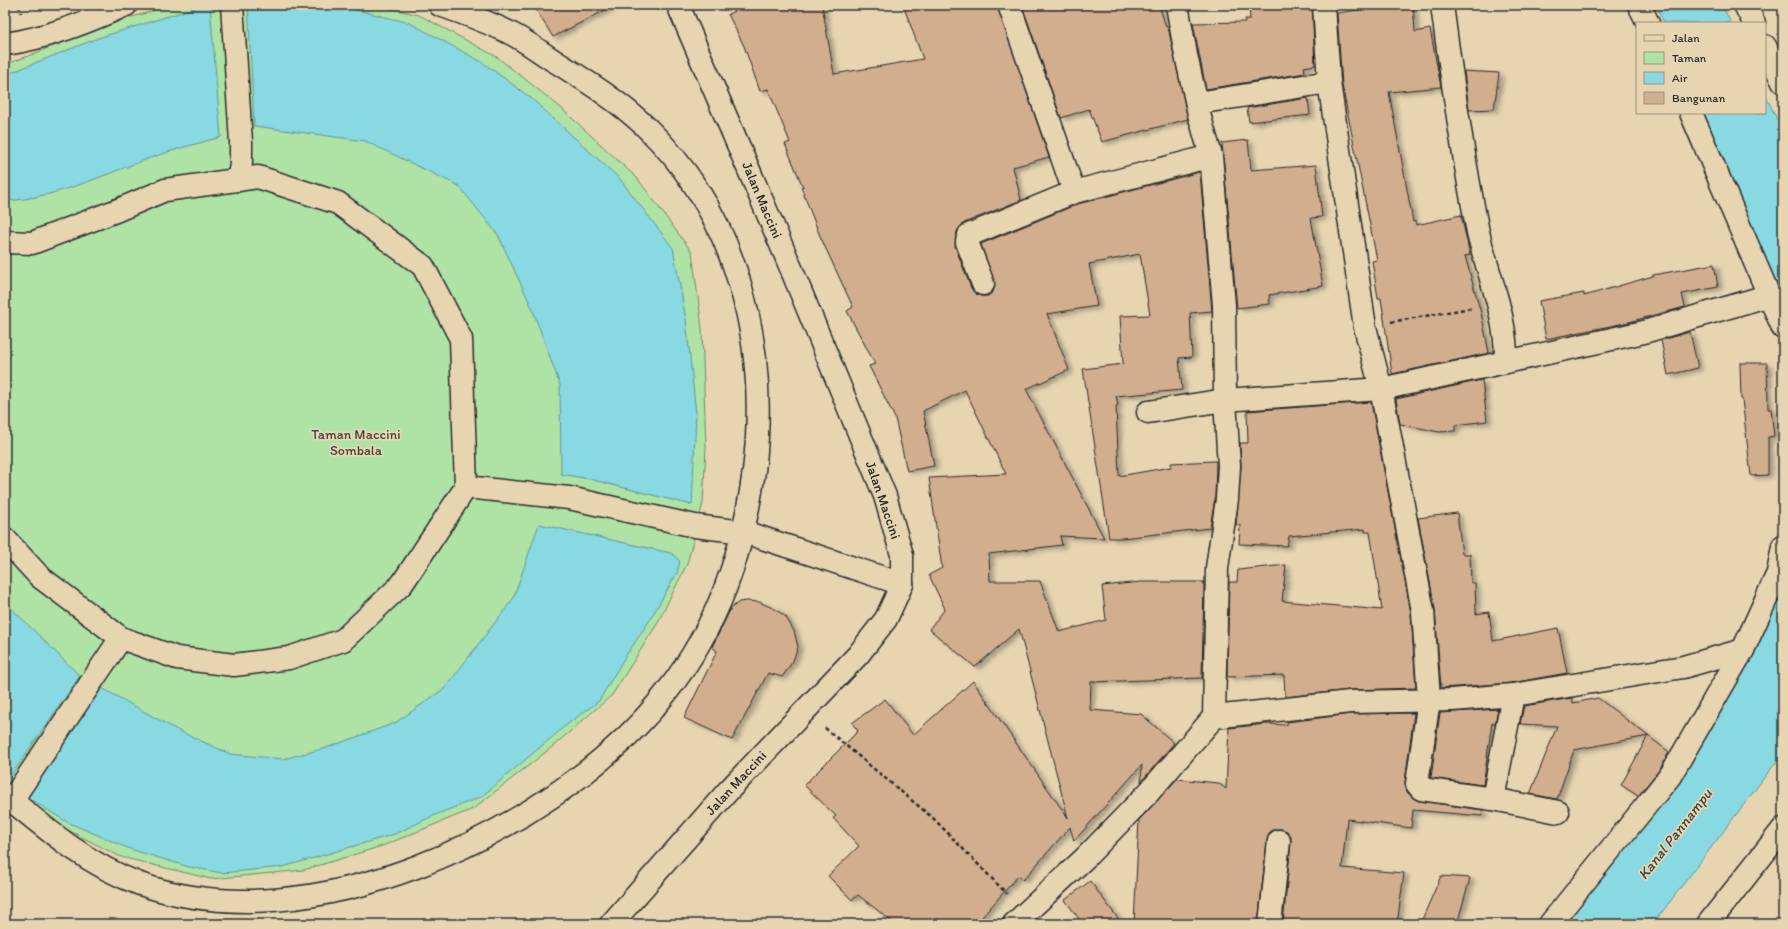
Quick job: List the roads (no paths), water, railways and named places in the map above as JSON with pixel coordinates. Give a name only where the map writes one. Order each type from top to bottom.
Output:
[{"type":"street","points":[[5,44],[27,41],[85,23],[126,5]]},
{"type":"street","points":[[232,5],[241,142],[239,180]]},
{"type":"street","points":[[121,638],[12,796],[77,851],[107,869],[137,883],[189,896],[235,901],[268,901],[301,897],[365,885],[425,864],[489,834],[554,794],[586,771],[626,736],[665,694],[685,666],[714,616],[731,577],[744,532],[757,437],[757,379],[754,346],[748,312],[739,277],[726,242],[709,209],[690,178],[649,130],[610,97],[509,32],[440,5]]},
{"type":"street","name":"Jalan Maccini","points":[[611,924],[728,791],[858,655],[886,619],[902,584],[902,555],[884,496],[788,261],[678,5]]},
{"type":"street","points":[[1009,5],[1074,192]]},
{"type":"street","points":[[1020,918],[1085,858],[1150,792],[1214,717],[1217,568],[1227,499],[1228,466],[1225,400],[1224,305],[1212,156],[1197,103],[1177,5]]},
{"type":"street","points":[[1324,5],[1329,82],[1365,327],[1381,389],[1423,611],[1430,699],[1417,784],[1421,789],[1493,799],[1558,812]]},
{"type":"street","points":[[1442,5],[1467,177],[1479,236],[1499,303],[1506,362]]},
{"type":"street","points":[[1639,5],[1648,22]]},
{"type":"street","points":[[1745,5],[1754,22]]},
{"type":"street","points":[[1766,48],[1783,82]]},
{"type":"street","points":[[1197,103],[1329,82]]},
{"type":"street","points":[[1691,114],[1770,294],[1783,328]]},
{"type":"street","points":[[983,284],[967,242],[969,235],[1074,192],[1212,156]]},
{"type":"street","points":[[5,242],[32,243],[165,190],[258,177],[338,203],[423,266],[461,339],[466,487],[402,584],[343,640],[289,658],[234,665],[177,658],[121,638],[40,577],[5,539]]},
{"type":"street","points":[[1148,412],[1225,400],[1381,389],[1644,332],[1770,294]]},
{"type":"street","points":[[466,487],[569,498],[695,526],[744,532],[902,584]]},
{"type":"street","points":[[1550,924],[1670,776],[1743,650],[1778,573],[1783,546]]},
{"type":"street","points":[[1214,717],[1350,702],[1430,699],[1452,700],[1513,695],[1684,667],[1743,650]]},
{"type":"street","points":[[1493,799],[1513,695]]},
{"type":"street","points":[[1708,924],[1783,829]]},
{"type":"street","points":[[1270,924],[1278,841]]},
{"type":"water","points":[[204,5],[210,5],[221,137],[167,152],[64,190],[25,199],[5,201],[5,75],[98,38]]},
{"type":"water","points":[[248,5],[336,5],[410,23],[482,62],[531,98],[620,179],[673,248],[686,319],[696,414],[692,505],[589,479],[561,474],[560,385],[532,308],[498,235],[459,186],[365,141],[254,126]]},
{"type":"water","points":[[1656,5],[1722,5],[1730,22],[1664,22]]},
{"type":"water","points":[[1766,96],[1783,132],[1783,316],[1702,114],[1766,114]]},
{"type":"water","points":[[539,524],[671,553],[680,561],[677,573],[648,623],[623,660],[599,701],[569,723],[481,797],[435,815],[395,834],[283,867],[222,873],[189,867],[130,849],[67,822],[25,796],[100,687],[179,731],[230,754],[283,759],[326,748],[395,723],[445,688],[513,599]]},
{"type":"water","name":"Kanal Pannampu","points":[[1783,579],[1783,753],[1653,924],[1560,924],[1678,785],[1756,646]]},
{"type":"water","points":[[5,602],[80,676],[7,781],[5,778]]},
{"type":"park label","name":"Taman Maccini Sombala","points":[[356,442]]}]
